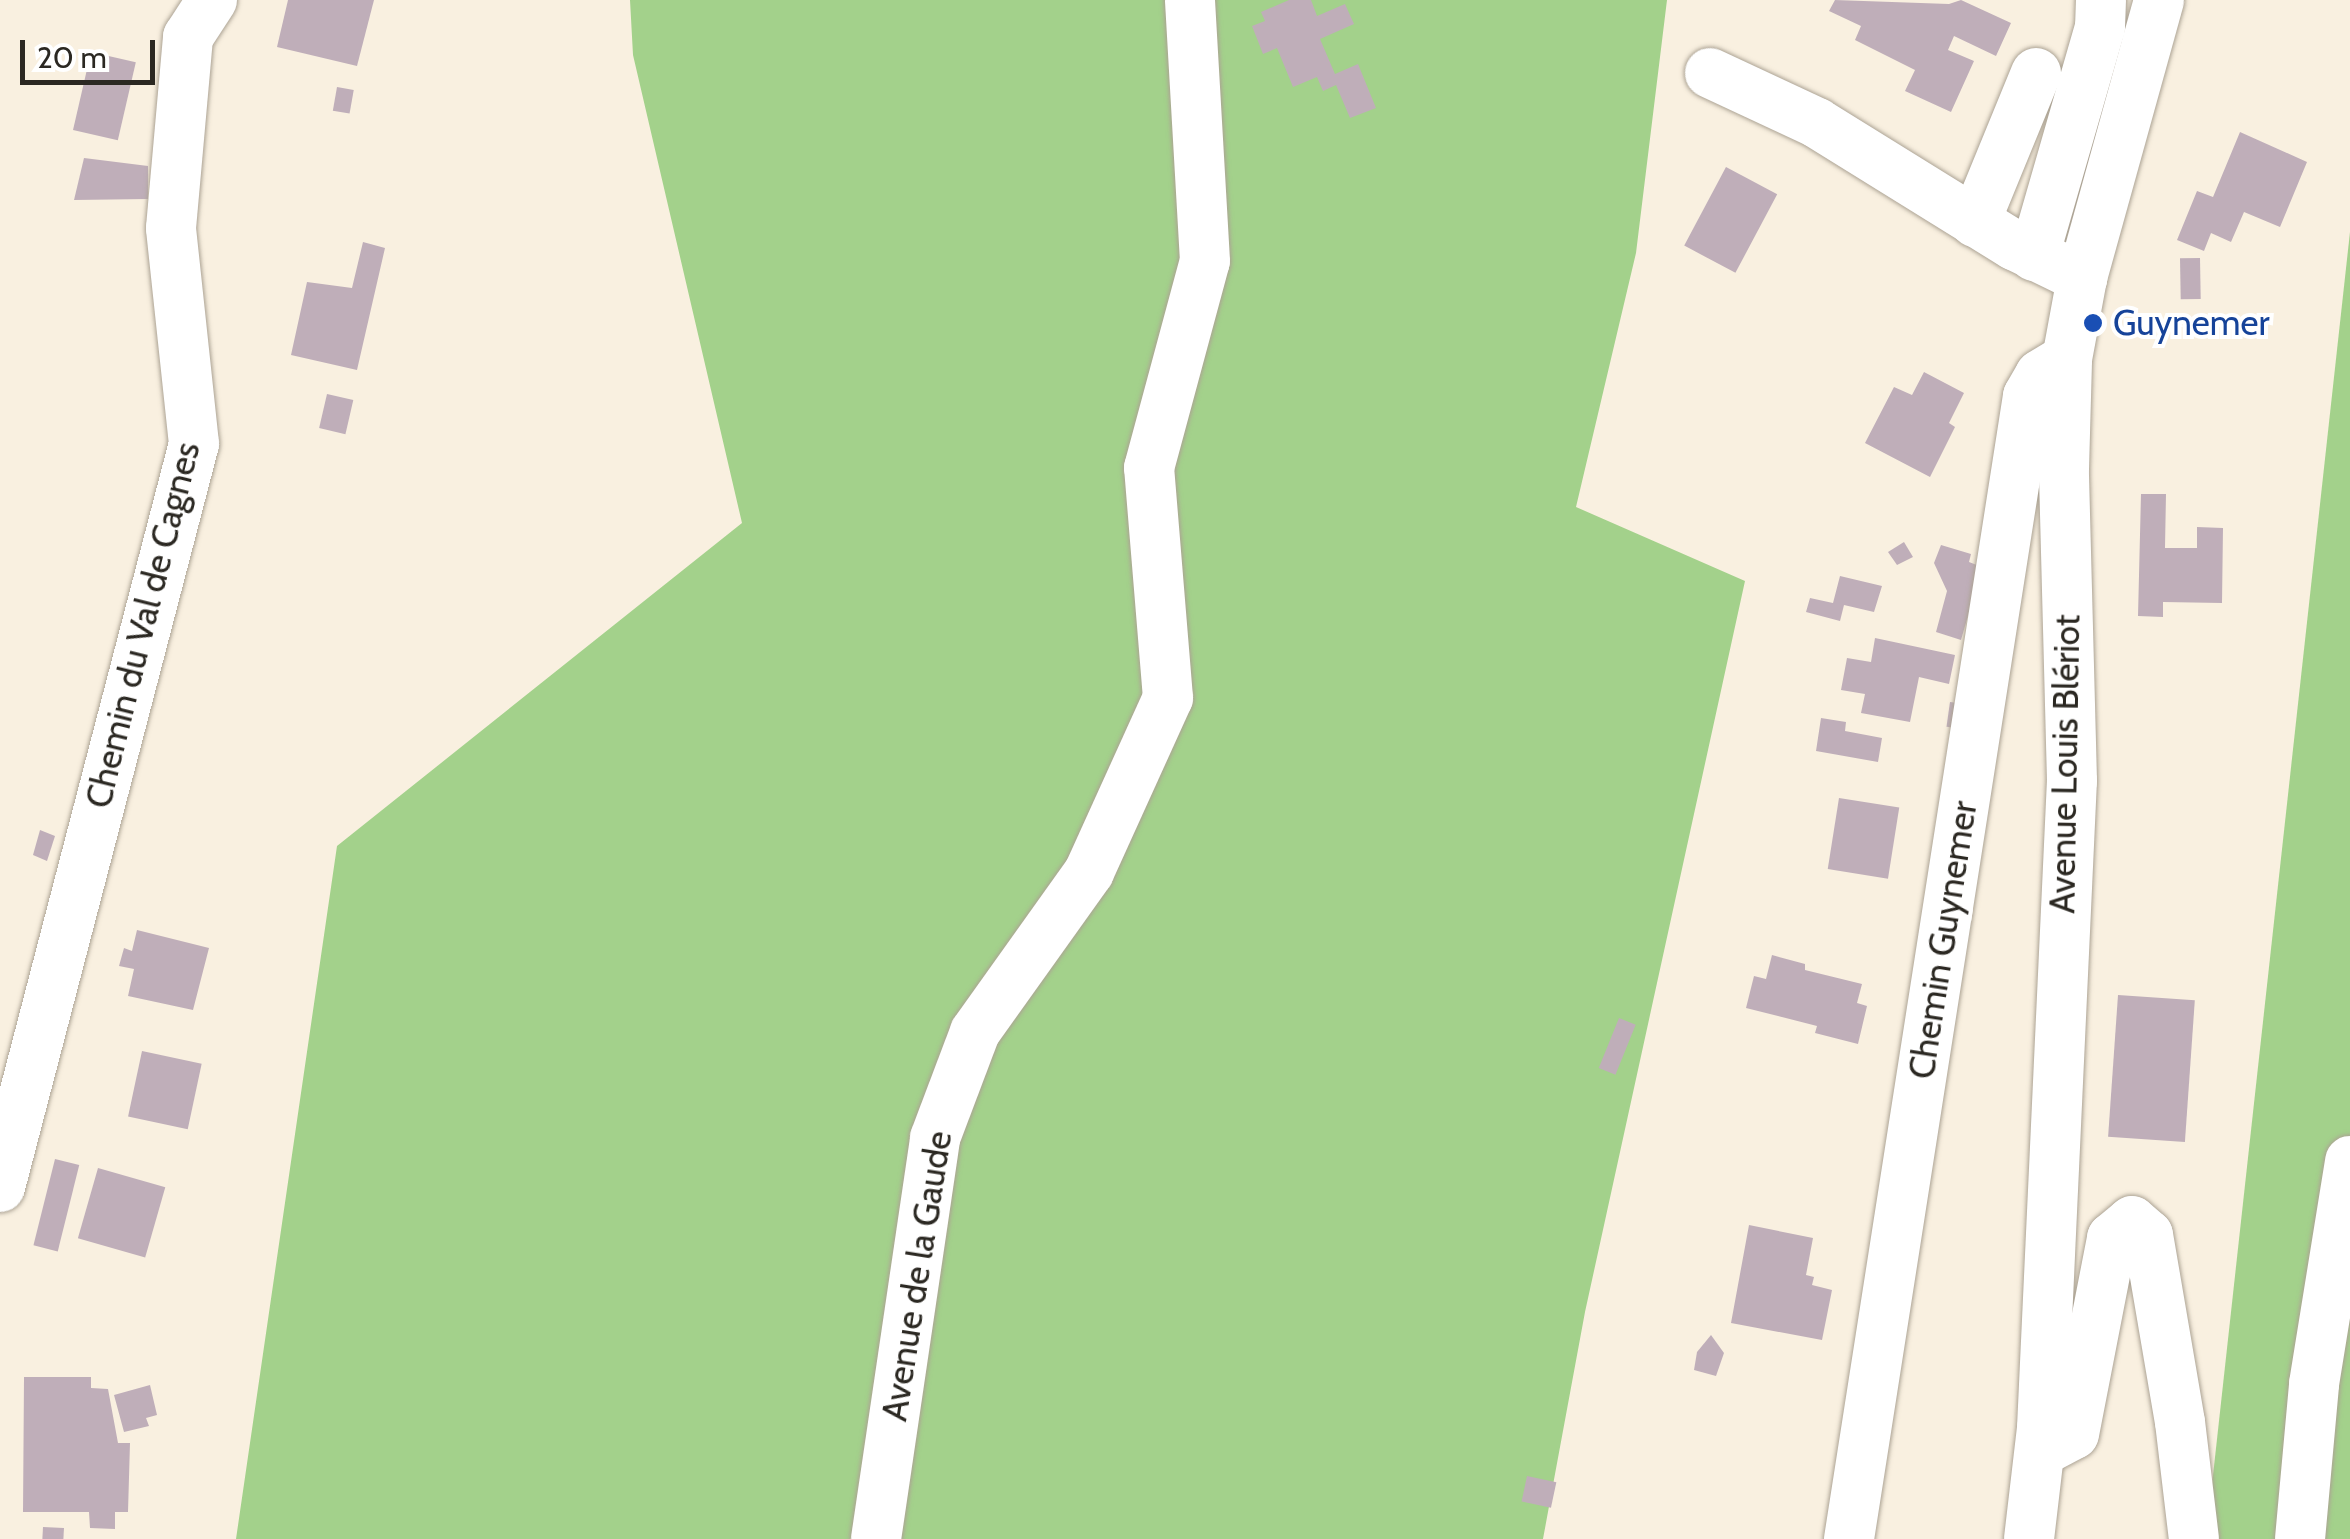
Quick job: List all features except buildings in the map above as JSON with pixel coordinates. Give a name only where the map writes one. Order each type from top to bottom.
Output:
[{"type":"street","name":"Chemin du Val de Cagnes","points":[[0,1186],[194,444],[171,228],[188,37],[212,0]]},
{"type":"street","name":"Avenue de la Gaude","points":[[876,1539],[935,1138],[976,1032],[1090,872],[1168,698],[1149,468],[1205,261],[1190,0]]},
{"type":"street","points":[[2034,256],[2100,28],[2102,0]]},
{"type":"street","name":"Avenue Louis Blériot","points":[[2029,1539],[2040,1452],[2072,781],[2064,469],[2067,359],[2082,278],[2160,0]]},
{"type":"street","points":[[1710,73],[1817,124],[1975,222],[2082,278]]},
{"type":"street","points":[[1975,222],[2036,73]]},
{"type":"street","name":"Chemin Guynemer","points":[[1849,1539],[2028,396],[2040,375],[2067,359]]},
{"type":"street","points":[[2300,1539],[2314,1384],[2350,1161]]},
{"type":"street","points":[[2040,1452],[2074,1434],[2112,1238],[2132,1222],[2148,1235],[2180,1422],[2194,1539]]},
{"type":"green space","points":[[630,0],[1667,0],[1636,253],[1576,507],[1745,581],[1585,1312],[1543,1539],[236,1539],[337,846],[742,523],[633,55]]},
{"type":"green space","points":[[2350,232],[2350,1539],[2206,1539]]},
{"type":"place","name":"Guynemer","points":[[2093,323]]}]
